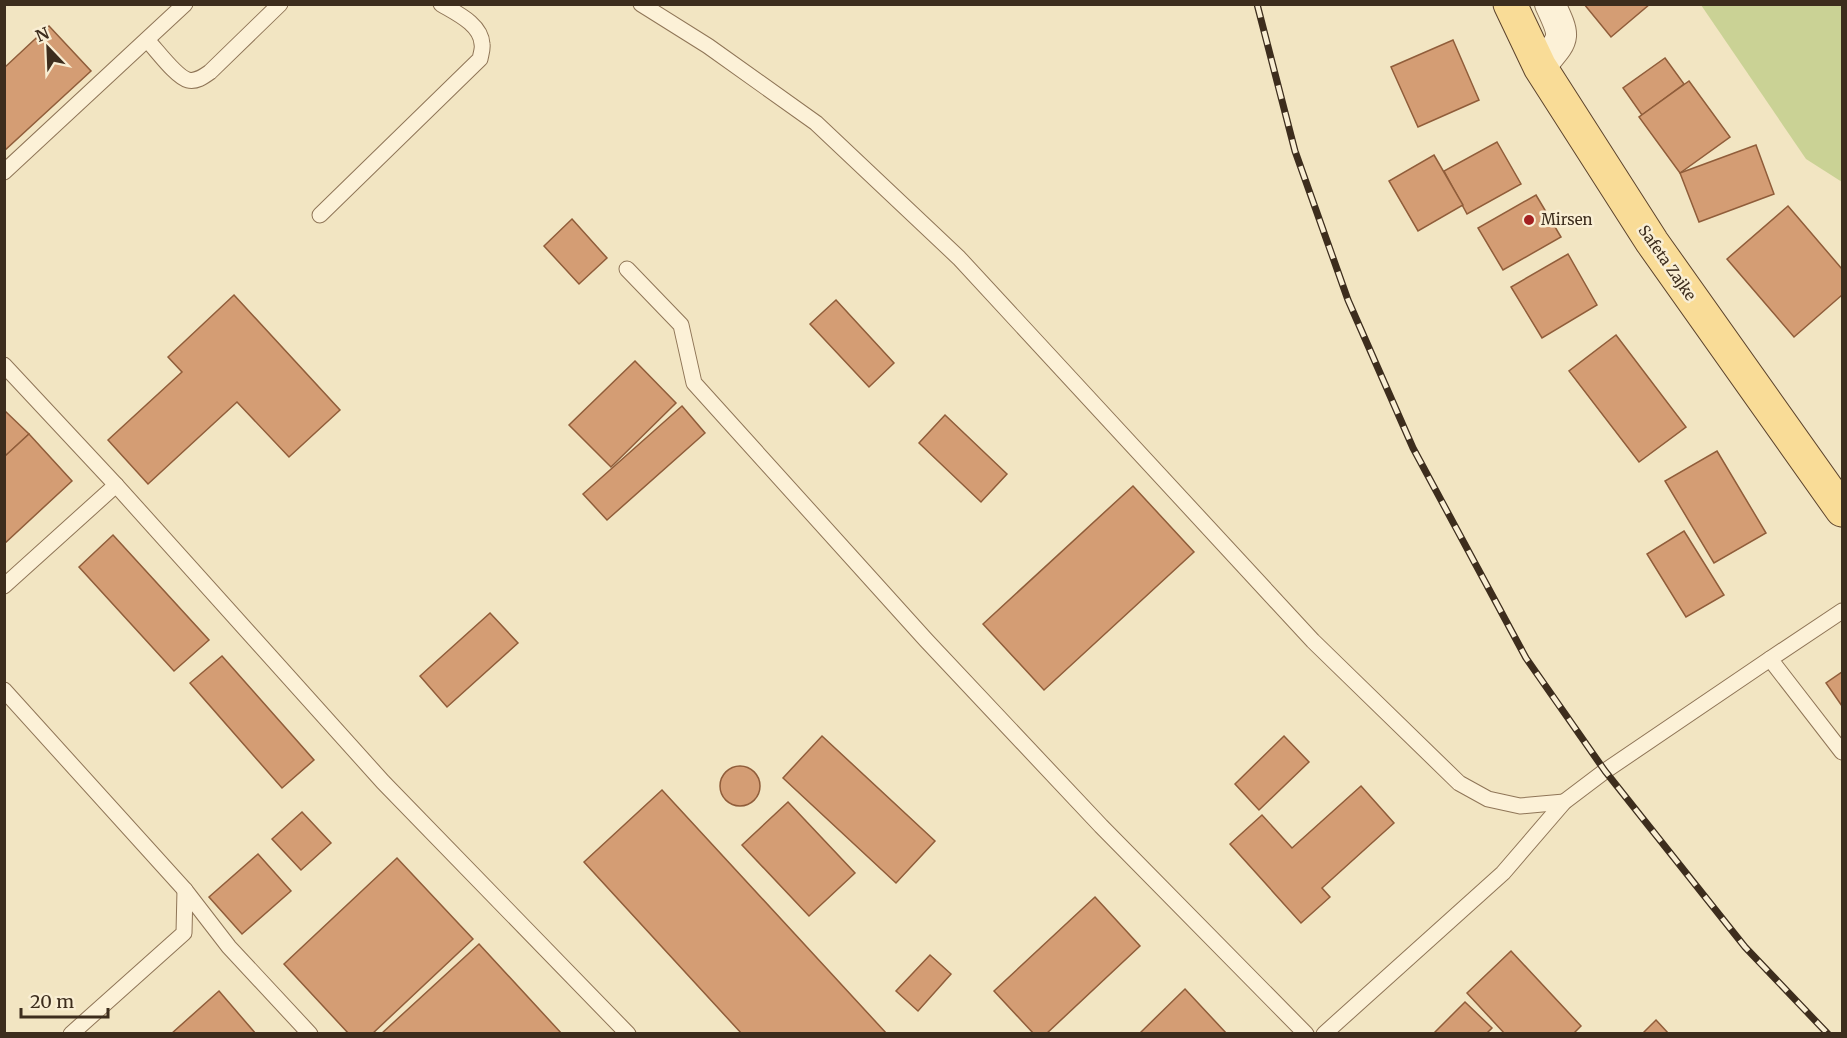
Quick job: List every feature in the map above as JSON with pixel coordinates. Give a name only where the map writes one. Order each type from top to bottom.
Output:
[{"type":"main road","name":"Safeta Zajke","points":[[1510,4],[1540,67],[1652,242],[1842,510]]},
{"type":"street","points":[[1540,67],[1559,44],[1563,35],[1550,4]]},
{"type":"lane","points":[[4,172],[185,4]]},
{"type":"lane","points":[[147,40],[182,77],[190,80],[200,79],[280,4]]},
{"type":"lane","points":[[320,215],[480,59],[483,44],[479,31],[441,4]]},
{"type":"lane","points":[[641,4],[708,46],[816,123],[959,258],[1313,641],[1459,783],[1488,799],[1520,806],[1564,802]]},
{"type":"lane","points":[[627,269],[681,325],[694,382],[966,682],[1101,826],[1306,1034]]},
{"type":"lane","points":[[4,365],[116,485],[383,782],[627,1034]]},
{"type":"lane","points":[[4,586],[116,485]]},
{"type":"lane","points":[[1324,1034],[1503,873],[1564,802],[1605,771],[1842,611]]},
{"type":"lane","points":[[1770,659],[1842,752]]},
{"type":"lane","points":[[4,690],[185,890],[229,947],[310,1034]]},
{"type":"lane","points":[[71,1034],[184,933],[185,890]]},
{"type":"green space","points":[[1701,5],[1842,5],[1842,182],[1806,159]]},
{"type":"building","points":[[1584,4],[1650,4],[1611,37]]},
{"type":"building","points":[[49,26],[91,71],[4,151],[4,68]]},
{"type":"building","points":[[1453,40],[1479,100],[1418,127],[1391,67]]},
{"type":"building","points":[[1665,58],[1684,84],[1642,115],[1623,88]]},
{"type":"building","points":[[1689,81],[1730,137],[1680,173],[1639,117]]},
{"type":"building","points":[[1497,142],[1521,184],[1467,214],[1444,171]]},
{"type":"building","points":[[1756,145],[1774,194],[1699,222],[1680,173]]},
{"type":"building","points":[[1434,155],[1463,205],[1418,231],[1389,181]]},
{"type":"building","points":[[1536,195],[1561,237],[1503,270],[1478,228]]},
{"type":"building","points":[[1788,206],[1842,269],[1842,295],[1794,337],[1727,259]]},
{"type":"building","points":[[572,219],[607,258],[579,284],[544,246]]},
{"type":"building","points":[[1568,254],[1597,305],[1542,338],[1511,287]]},
{"type":"building","points":[[234,295],[340,410],[289,457],[237,402],[148,484],[108,440],[182,372],[168,357]]},
{"type":"building","points":[[836,300],[894,363],[869,387],[810,324]]},
{"type":"building","points":[[1616,335],[1686,427],[1639,462],[1569,371]]},
{"type":"building","points":[[635,361],[676,403],[611,467],[569,425]]},
{"type":"building","points":[[682,406],[705,433],[607,520],[583,494]]},
{"type":"building","points":[[4,410],[29,434],[4,457]]},
{"type":"building","points":[[945,415],[1007,474],[981,502],[919,443]]},
{"type":"building","points":[[29,434],[72,481],[4,544],[4,457]]},
{"type":"building","points":[[1717,451],[1766,533],[1714,563],[1665,481]]},
{"type":"building","points":[[1133,486],[1194,552],[1044,690],[983,624]]},
{"type":"building","points":[[1684,531],[1724,595],[1686,617],[1647,554]]},
{"type":"building","points":[[113,535],[209,640],[174,671],[79,567]]},
{"type":"building","points":[[490,613],[518,643],[447,707],[420,676]]},
{"type":"building","points":[[222,656],[314,760],[282,788],[190,683]]},
{"type":"building","points":[[1842,672],[1842,706],[1826,683]]},
{"type":"building","points":[[822,736],[935,841],[896,883],[783,778]]},
{"type":"building","points":[[1284,736],[1309,762],[1259,810],[1235,784]]},
{"type":"building","points":[[740,766],[754,772],[760,786],[754,800],[740,806],[726,800],[720,786],[726,772]]},
{"type":"building","points":[[1361,786],[1394,823],[1322,888],[1330,897],[1301,923],[1230,844],[1262,815],[1292,848]]},
{"type":"building","points":[[662,790],[887,1034],[742,1034],[584,862]]},
{"type":"building","points":[[788,802],[855,873],[809,916],[742,845]]},
{"type":"building","points":[[302,812],[331,843],[301,870],[272,839]]},
{"type":"building","points":[[258,854],[291,891],[242,934],[209,897]]},
{"type":"building","points":[[397,858],[473,939],[372,1034],[349,1034],[284,964]]},
{"type":"building","points":[[1095,897],[1140,946],[1046,1034],[1034,1034],[994,991]]},
{"type":"building","points":[[479,944],[562,1034],[381,1034]]},
{"type":"building","points":[[1511,951],[1581,1026],[1573,1034],[1505,1034],[1467,993]]},
{"type":"building","points":[[930,955],[951,974],[918,1011],[896,991]]},
{"type":"building","points":[[1185,989],[1227,1034],[1139,1034]]},
{"type":"building","points":[[219,991],[256,1034],[171,1034]]},
{"type":"building","points":[[1465,1002],[1492,1028],[1486,1034],[1433,1034]]},
{"type":"building","points":[[1656,1020],[1669,1034],[1642,1034]]},
{"type":"railway","points":[[1257,4],[1295,151],[1348,300],[1413,448],[1526,658],[1605,771],[1745,947],[1828,1034]]},
{"type":"place","name":"Mirsen","points":[[1529,220]]}]
